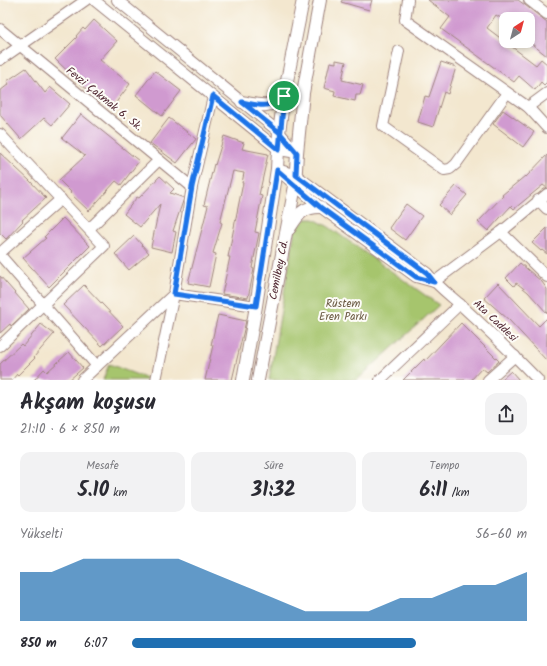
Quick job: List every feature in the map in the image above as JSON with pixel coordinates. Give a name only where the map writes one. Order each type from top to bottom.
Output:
[{"type":"main road","name":"Cemilbey Cd.","points":[[243,380],[256,306],[278,159],[279,132],[284,95],[303,0]]},
{"type":"main road","name":"Cemilbey Cd.","points":[[258,380],[295,181],[296,156],[303,93],[320,0]]},
{"type":"main road","points":[[242,102],[261,106],[270,105],[276,103],[284,95]]},
{"type":"main road","points":[[286,234],[303,211],[311,207],[320,207]]},
{"type":"street","points":[[0,60],[86,0]]},
{"type":"street","points":[[94,0],[213,96],[278,159],[295,181],[320,207],[416,277],[434,282],[501,232],[543,197],[547,209]]},
{"type":"street","points":[[117,0],[279,132],[296,156],[278,159]]},
{"type":"street","points":[[408,0],[405,20],[528,108],[547,128]]},
{"type":"street","points":[[529,0],[547,14]]},
{"type":"street","name":"Fevzi Çakmak 6. Sk.","points":[[0,29],[192,187]]},
{"type":"street","points":[[399,52],[383,126],[444,170],[450,169],[456,164],[507,93]]},
{"type":"street","points":[[528,108],[547,93]]},
{"type":"street","points":[[156,380],[174,294],[192,187],[213,96]]},
{"type":"street","points":[[0,134],[104,246],[0,346]]},
{"type":"street","points":[[89,229],[160,160]]},
{"type":"street","name":"Ata Caddesi","points":[[295,181],[427,273],[434,282],[460,304],[538,380]]},
{"type":"street","points":[[61,199],[0,254],[97,366]]},
{"type":"street","points":[[501,232],[547,277]]},
{"type":"street","points":[[174,294],[256,306]]},
{"type":"street","points":[[82,380],[174,294]]},
{"type":"street","points":[[380,380],[460,304]]},
{"type":"street","points":[[488,380],[515,356]]},
{"type":"green space","name":"Rüstem Eren Parkı","points":[[306,219],[314,219],[329,227],[439,305],[357,380],[269,380],[295,229]]},
{"type":"green space","points":[[109,364],[148,379],[148,380],[103,380]]},
{"type":"building","points":[[342,0],[372,0],[369,10],[341,2]]},
{"type":"building","points":[[428,0],[518,0],[534,12],[499,12],[499,17],[496,15],[487,28],[499,37],[499,48],[513,48],[536,65],[541,59],[547,64],[547,82],[544,85],[541,82],[535,90],[519,76],[514,82],[441,29],[450,17]]},
{"type":"building","points":[[535,13],[547,22],[547,56],[535,47]]},
{"type":"building","points":[[94,20],[117,41],[100,60],[130,84],[111,109],[83,86],[55,59],[77,37],[76,36],[83,28],[85,30]]},
{"type":"building","points":[[336,60],[346,62],[342,80],[363,85],[360,95],[356,95],[355,101],[334,96],[335,91],[324,88],[330,62],[336,63]]},
{"type":"building","points":[[441,62],[456,67],[448,94],[444,92],[433,127],[418,122],[425,96],[429,97]]},
{"type":"building","points":[[26,68],[45,93],[50,87],[70,104],[52,125],[44,118],[21,139],[0,115],[0,91],[9,84],[7,81]]},
{"type":"building","points":[[155,71],[181,91],[162,116],[136,95]]},
{"type":"building","points":[[503,110],[534,132],[523,147],[493,124]]},
{"type":"building","points":[[81,114],[139,161],[121,185],[116,181],[89,211],[59,180],[85,156],[62,138]]},
{"type":"building","points":[[169,118],[196,139],[177,163],[150,143]]},
{"type":"building","points":[[224,136],[244,143],[242,149],[268,154],[259,195],[262,196],[255,232],[259,233],[248,298],[222,294],[230,257],[228,257],[244,173],[233,171],[220,222],[222,223],[213,253],[216,254],[209,287],[188,283],[208,206],[204,205],[214,164],[215,165]]},
{"type":"building","points":[[0,153],[46,198],[22,220],[23,221],[6,239],[0,233]]},
{"type":"building","points":[[547,155],[547,188],[543,185],[514,209],[511,206],[488,231],[478,222],[503,196],[502,195],[525,176],[526,177]]},
{"type":"building","points":[[160,176],[174,189],[170,193],[184,198],[173,231],[176,232],[172,252],[151,247],[160,204],[140,227],[124,214],[137,197],[139,198]]},
{"type":"building","points":[[456,186],[467,195],[450,215],[439,205]]},
{"type":"building","points":[[406,204],[422,216],[405,240],[389,228]]},
{"type":"building","points":[[63,218],[90,246],[49,287],[23,258],[46,238],[44,237]]},
{"type":"building","points":[[547,228],[547,254],[532,243]]},
{"type":"building","points":[[134,236],[149,253],[129,270],[115,254]]},
{"type":"building","points":[[520,263],[542,282],[547,289],[547,313],[528,292],[516,283],[514,286],[506,278]]},
{"type":"building","points":[[0,276],[29,309],[11,326],[10,324],[0,333]]},
{"type":"building","points":[[498,283],[539,326],[547,318],[547,361],[509,320],[484,298]]},
{"type":"building","points":[[84,285],[123,326],[102,346],[63,305]]},
{"type":"building","points":[[218,315],[246,321],[232,380],[205,380]]},
{"type":"building","points":[[461,323],[499,361],[487,372],[482,368],[471,380],[403,380],[424,359],[425,361]]},
{"type":"building","points":[[41,324],[54,334],[34,357],[35,358],[18,375],[17,374],[12,380],[0,380],[0,364],[21,344],[23,346]]},
{"type":"building","points":[[69,352],[83,368],[69,380],[34,380],[44,369],[47,372]]},
{"type":"building","points":[[511,371],[519,380],[501,380]]},
{"type":"route","points":[[284,96],[276,103],[270,105],[261,106],[242,102],[279,132],[297,153],[296,175],[427,273],[434,282],[416,277],[320,207],[277,170],[256,306],[174,294],[192,187],[213,96],[279,150],[279,132],[284,96]]}]
